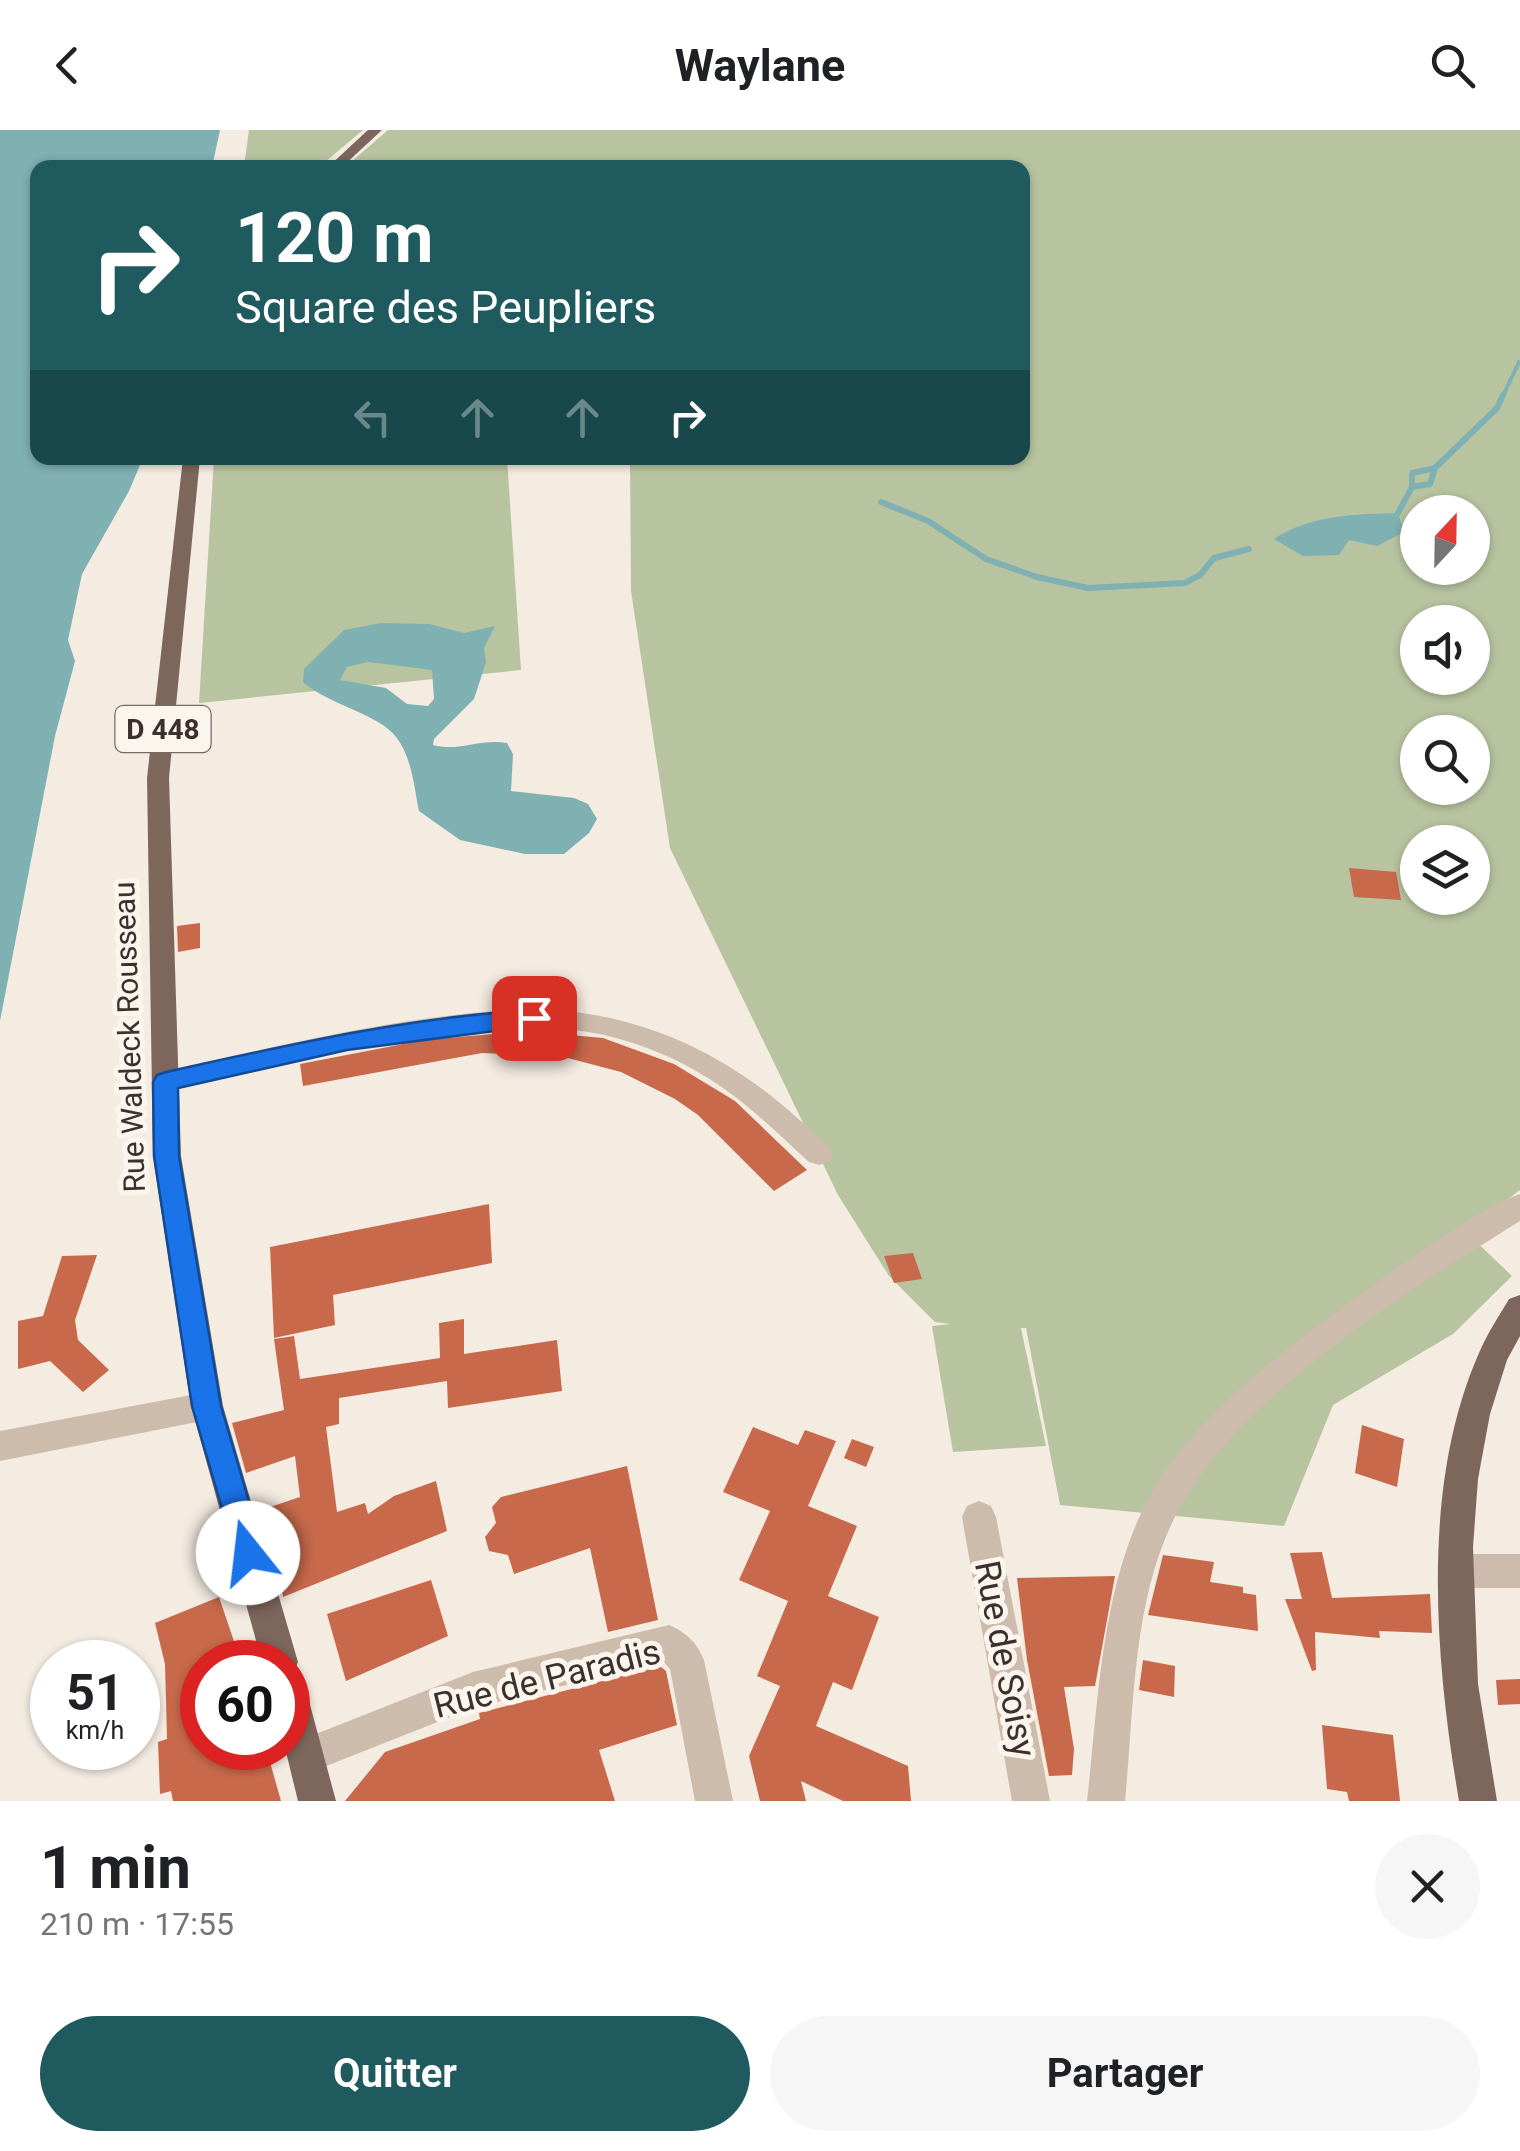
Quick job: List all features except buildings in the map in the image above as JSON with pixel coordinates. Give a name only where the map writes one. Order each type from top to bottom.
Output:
[{"type":"main road","points":[[342,160],[376,130]]},
{"type":"main road","name":"Rue Waldeck Rousseau","points":[[190,465],[158,778],[167,1156],[207,1406],[274,1640]]},
{"type":"main road","points":[[1478,1801],[1468,1753],[1458,1650],[1461,1498],[1487,1370],[1520,1308]]},
{"type":"main road","points":[[309,1770],[317,1801]]},
{"type":"street","points":[[166,1082],[347,1041],[472,1022],[534,1018],[592,1023],[655,1040],[714,1068],[756,1098],[819,1154]]},
{"type":"street","points":[[1106,1801],[1122,1667],[1146,1548],[1165,1502],[1198,1453],[1254,1399],[1365,1308],[1520,1206]]},
{"type":"street","points":[[0,1446],[207,1406]]},
{"type":"street","name":"Rue de Soisy","points":[[980,1517],[1031,1801]]},
{"type":"street","points":[[1457,1571],[1520,1571]]},
{"type":"street","name":"Rue de Paradis","points":[[310,1754],[473,1690],[660,1642],[676,1646],[686,1660],[714,1801]]},
{"type":"green space","points":[[249,130],[363,130],[327,160],[245,160]]},
{"type":"green space","points":[[388,130],[1520,130],[1520,1190],[1466,1232],[1512,1276],[1453,1334],[1333,1405],[1284,1526],[1060,1505],[1026,1328],[1021,1328],[1046,1446],[953,1452],[932,1326],[951,1324],[935,1322],[889,1276],[838,1195],[670,848],[631,591],[630,465],[1030,465],[1030,160],[353,160]]},
{"type":"green space","points":[[214,465],[507,465],[521,670],[199,703]]},
{"type":"water","points":[[0,130],[220,130],[214,160],[30,160],[30,465],[140,465],[82,574],[68,640],[75,661],[55,736],[0,1021]]},
{"type":"water","points":[[1398,513],[1400,534],[1377,546],[1349,540],[1339,555],[1303,556],[1274,539],[1302,525],[1350,515]]},
{"type":"water","points":[[381,623],[429,624],[464,633],[495,626],[484,648],[486,662],[474,699],[434,739],[433,745],[507,743],[513,754],[511,791],[574,798],[588,804],[597,819],[589,833],[564,854],[525,854],[460,840],[419,811],[409,763],[396,737],[378,722],[303,682],[304,669],[344,630]],"holes":[[[368,662],[432,670],[434,699],[428,706],[407,704],[386,688],[340,680],[347,667]]]},
{"type":"waterway","points":[[1502,398],[1519,362]]},
{"type":"waterway","points":[[1435,468],[1497,408],[1503,395]]},
{"type":"waterway","points":[[1412,487],[1412,473],[1435,468]]},
{"type":"waterway","points":[[1412,487],[1430,484],[1435,468]]},
{"type":"waterway","points":[[1398,513],[1412,487]]},
{"type":"waterway","points":[[881,502],[928,521],[986,559],[1037,577],[1088,588],[1185,583],[1200,575],[1214,558],[1249,549]]},
{"type":"route","points":[[248,1553],[207,1406],[167,1156],[166,1082],[347,1041],[472,1022],[534,1018]]}]
